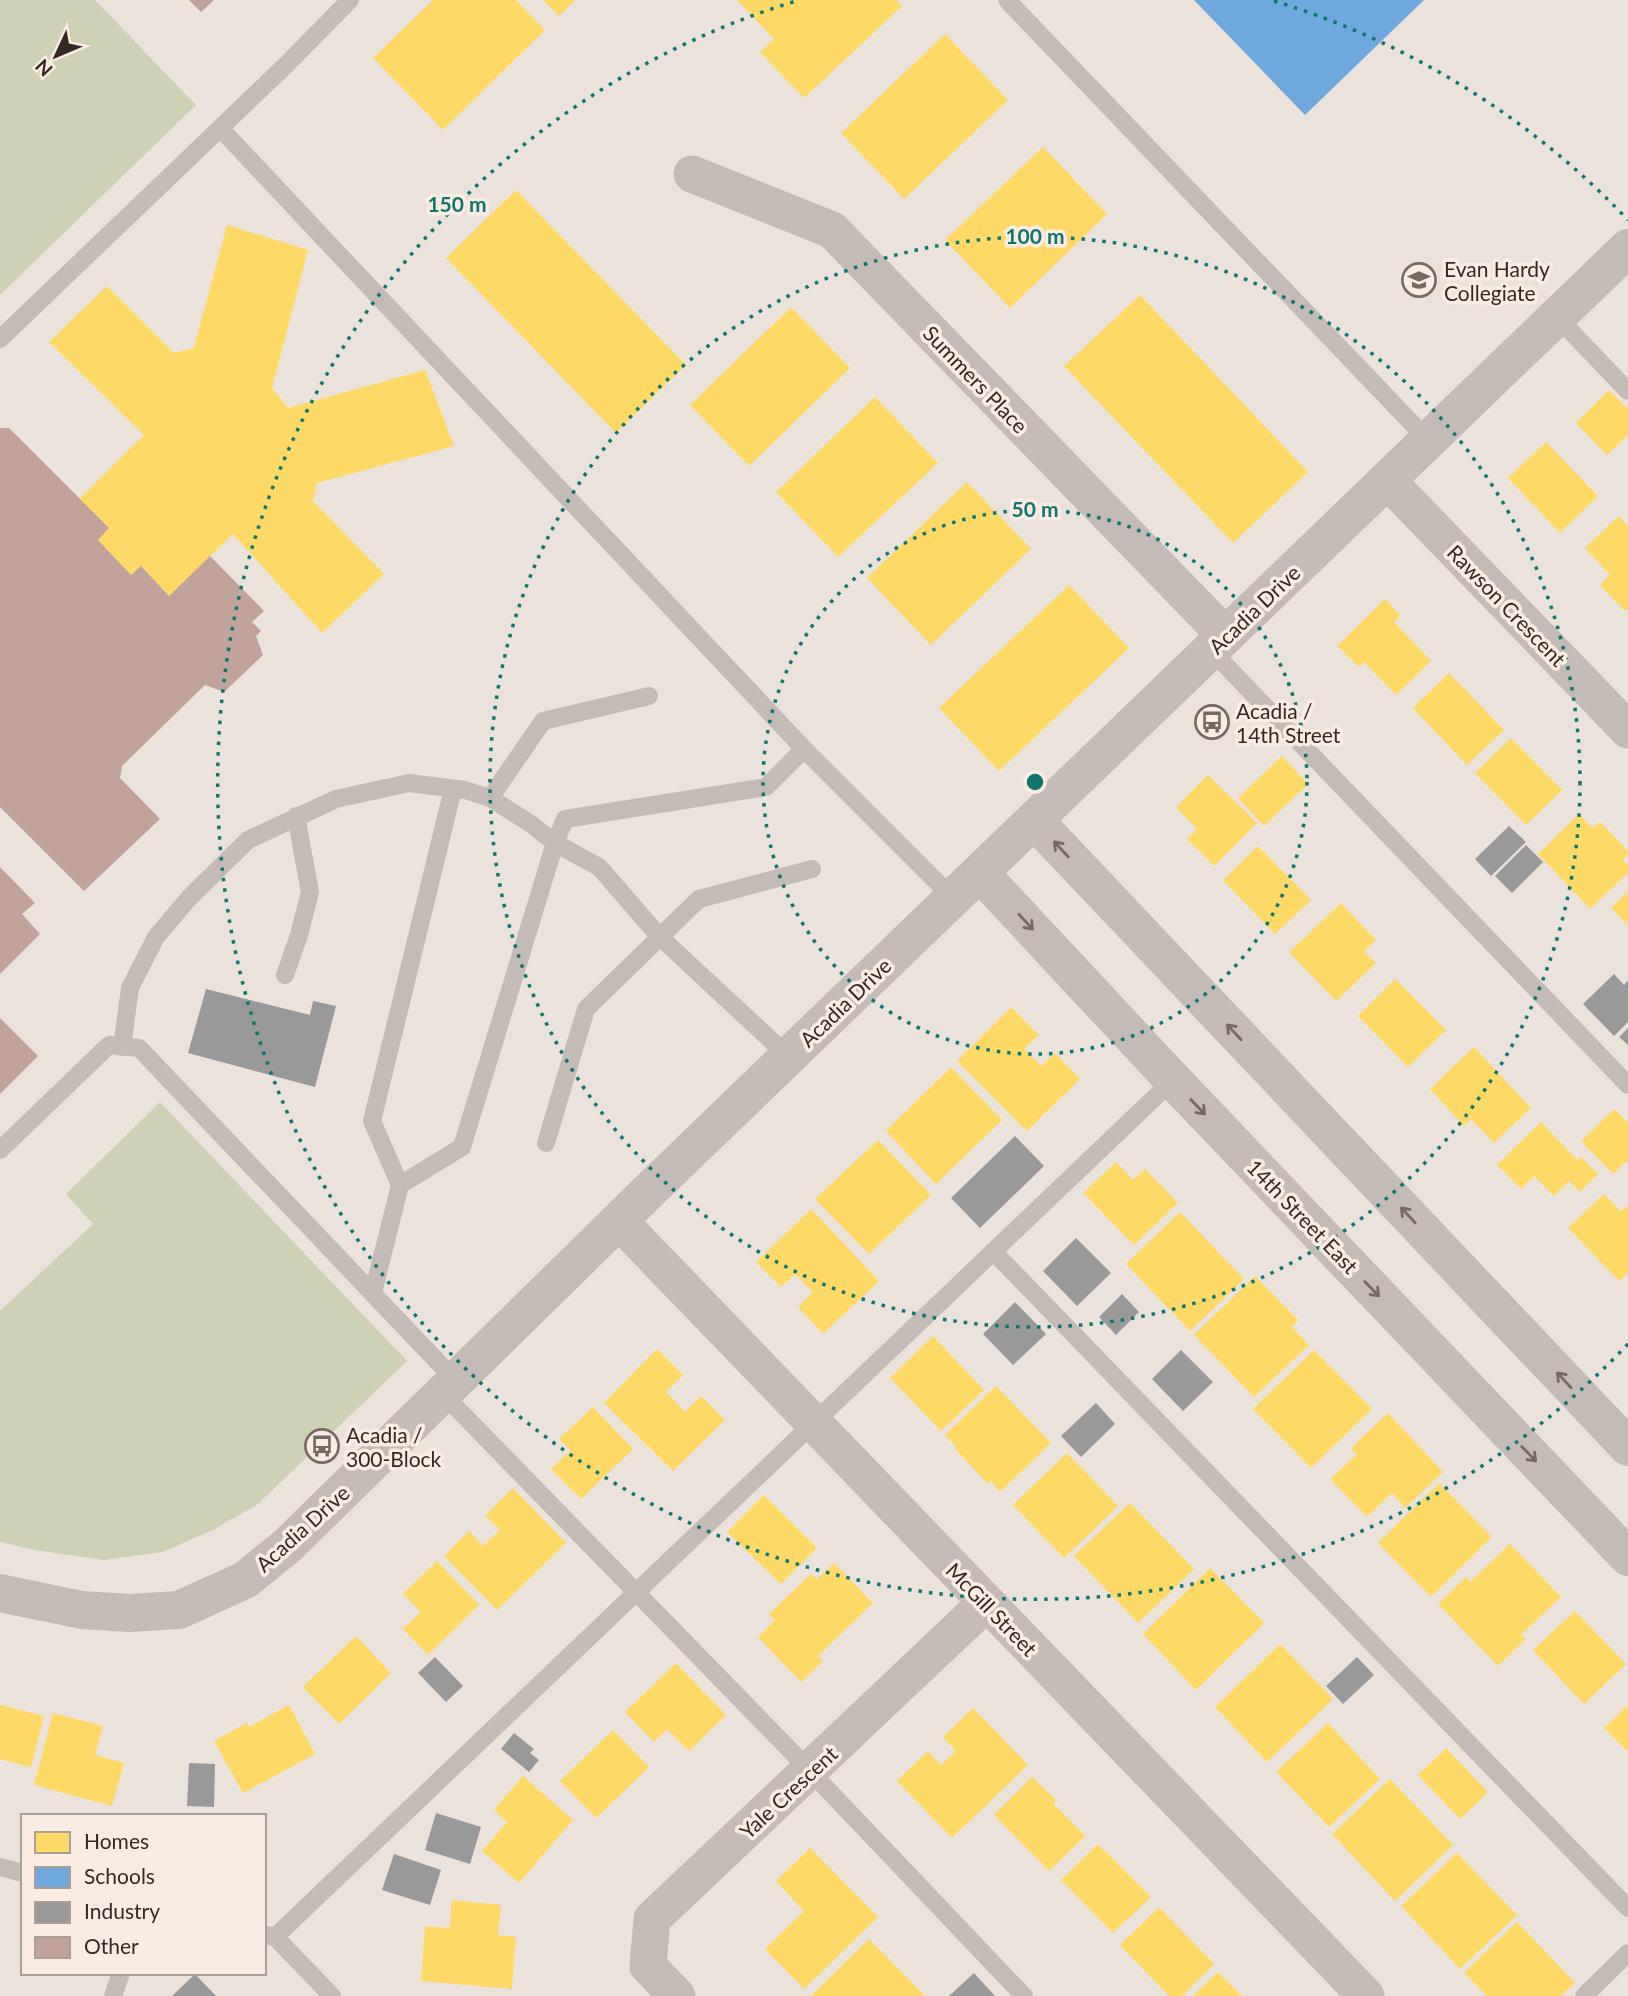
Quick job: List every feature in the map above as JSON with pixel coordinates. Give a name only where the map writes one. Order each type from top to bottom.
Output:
[{"type":"street","name":"Summers Place","points":[[692,174],[832,230],[1219,643]]},
{"type":"street","name":"Acadia Drive","points":[[0,1593],[82,1610],[129,1613],[179,1610],[244,1580],[287,1546],[619,1221],[1628,248]]},
{"type":"street","name":"Rawson Crescent","points":[[1387,480],[1628,730]]},
{"type":"street","points":[[1034,820],[1628,1447]]},
{"type":"street","name":"14th Street East","points":[[967,885],[1172,1080],[1628,1557]]},
{"type":"street","name":"McGill Street","points":[[619,1221],[1366,1996]]},
{"type":"street","name":"Yale Crescent","points":[[677,1996],[648,1966],[652,1919],[986,1603]]},
{"type":"lane","points":[[0,339],[350,0]]},
{"type":"lane","points":[[1007,0],[1427,440]]},
{"type":"lane","points":[[220,128],[804,749],[967,885]]},
{"type":"lane","points":[[1557,317],[1628,390]]},
{"type":"lane","points":[[1219,643],[1628,1085]]},
{"type":"lane","points":[[490,798],[543,721],[649,696]]},
{"type":"lane","points":[[400,1185],[463,1147],[555,843],[565,819],[766,787],[804,749]]},
{"type":"lane","points":[[122,1046],[130,988],[156,937],[189,898],[248,840],[336,799],[409,783],[453,789],[490,798],[555,843],[598,867],[659,936],[789,1057]]},
{"type":"lane","points":[[373,1293],[400,1185],[372,1121],[453,789]]},
{"type":"lane","points":[[285,975],[310,892],[296,816]]},
{"type":"lane","points":[[546,1143],[586,1009],[699,899],[812,869]]},
{"type":"lane","points":[[0,1150],[109,1045],[139,1048],[373,1293],[450,1388],[637,1594],[1024,1996]]},
{"type":"lane","points":[[332,1996],[270,1935],[637,1594],[1172,1080]]},
{"type":"lane","points":[[993,1251],[1628,1908]]},
{"type":"lane","points":[[0,1867],[21,1872]]},
{"type":"lane","points":[[1584,1996],[1628,1953]]},
{"type":"lane","points":[[113,1996],[120,1975]]},
{"type":"green space","points":[[0,0],[95,0],[196,105],[0,295]]},
{"type":"green space","points":[[160,1102],[407,1361],[258,1504],[213,1530],[163,1552],[104,1560],[0,1542],[0,1311],[93,1224],[66,1194]]},
{"type":"building: Homes","points":[[433,0],[516,0],[545,30],[443,130],[373,58]]},
{"type":"building: Homes","points":[[543,0],[575,0],[559,16]]},
{"type":"building: Homes","points":[[737,0],[896,0],[902,6],[804,98],[760,52],[774,39]]},
{"type":"building: Homes","points":[[945,34],[1008,100],[904,199],[841,133]]},
{"type":"building: Homes","points":[[1043,147],[1107,214],[1010,308],[945,240]]},
{"type":"building: Homes","points":[[516,190],[686,365],[616,433],[446,258]]},
{"type":"building: Homes","points":[[227,225],[308,250],[272,388],[288,408],[425,370],[454,446],[317,483],[313,501],[384,574],[322,633],[233,534],[169,596],[141,566],[131,575],[98,540],[109,528],[79,499],[144,435],[49,342],[107,286],[174,353],[194,348]]},
{"type":"building: Homes","points":[[1140,295],[1308,472],[1233,543],[1064,366]]},
{"type":"building: Homes","points":[[791,307],[850,368],[749,466],[690,405]]},
{"type":"building: Homes","points":[[1609,390],[1628,409],[1628,435],[1607,455],[1576,423]]},
{"type":"building: Homes","points":[[875,397],[938,463],[838,557],[776,492]]},
{"type":"building: Homes","points":[[1546,442],[1598,496],[1560,533],[1508,478]]},
{"type":"building: Homes","points":[[967,482],[1031,549],[931,645],[867,578]]},
{"type":"building: Homes","points":[[1619,516],[1628,526],[1628,609],[1625,611],[1600,585],[1610,575],[1585,548]]},
{"type":"building: Homes","points":[[1069,585],[1129,648],[999,771],[939,708]]},
{"type":"building: Homes","points":[[1385,599],[1400,615],[1394,622],[1431,661],[1396,695],[1364,662],[1359,667],[1337,646]]},
{"type":"building: Homes","points":[[1449,673],[1504,730],[1467,765],[1413,708]]},
{"type":"building: Homes","points":[[1511,738],[1562,790],[1526,825],[1475,773]]},
{"type":"building: Homes","points":[[1282,756],[1308,784],[1264,826],[1238,798]]},
{"type":"building: Homes","points":[[1208,775],[1257,823],[1214,866],[1187,839],[1197,829],[1176,807]]},
{"type":"building: Homes","points":[[1579,814],[1593,828],[1600,822],[1628,851],[1623,860],[1628,865],[1628,873],[1590,909],[1538,854]]},
{"type":"building: Homes","points":[[1258,846],[1311,900],[1275,934],[1223,880]]},
{"type":"building: Homes","points":[[1628,891],[1628,925],[1611,908]]},
{"type":"building: Homes","points":[[1341,903],[1376,940],[1364,951],[1376,963],[1336,1001],[1289,952]]},
{"type":"building: Homes","points":[[1395,979],[1446,1030],[1408,1067],[1358,1016]]},
{"type":"building: Homes","points":[[1011,1007],[1039,1035],[1024,1049],[1041,1066],[1055,1053],[1080,1079],[1027,1131],[957,1061]]},
{"type":"building: Homes","points":[[1474,1047],[1531,1108],[1494,1143],[1471,1119],[1464,1126],[1430,1089]]},
{"type":"building: Homes","points":[[951,1067],[1002,1120],[936,1184],[886,1131]]},
{"type":"building: Homes","points":[[1614,1109],[1628,1123],[1628,1160],[1613,1174],[1581,1141]]},
{"type":"building: Homes","points":[[1541,1122],[1577,1160],[1581,1157],[1598,1174],[1580,1192],[1569,1181],[1554,1196],[1534,1176],[1521,1189],[1497,1165]]},
{"type":"building: Homes","points":[[878,1140],[931,1195],[869,1254],[815,1199]]},
{"type":"building: Homes","points":[[1116,1162],[1133,1180],[1145,1169],[1178,1203],[1134,1245],[1083,1193]]},
{"type":"building: Homes","points":[[1604,1194],[1621,1212],[1628,1205],[1628,1273],[1619,1281],[1568,1228]]},
{"type":"building: Homes","points":[[811,1209],[879,1281],[823,1334],[798,1307],[813,1292],[795,1274],[781,1287],[756,1262]]},
{"type":"building: Homes","points":[[1180,1212],[1244,1279],[1190,1331],[1126,1264]]},
{"type":"building: Homes","points":[[1255,1276],[1298,1320],[1292,1327],[1309,1345],[1254,1397],[1194,1335]]},
{"type":"building: Homes","points":[[933,1336],[984,1390],[941,1431],[890,1378]]},
{"type":"building: Homes","points":[[657,1349],[683,1375],[666,1392],[685,1412],[701,1396],[725,1420],[673,1471],[604,1403]]},
{"type":"building: Homes","points":[[1314,1350],[1372,1409],[1311,1468],[1253,1409]]},
{"type":"building: Homes","points":[[996,1386],[1051,1443],[1000,1492],[991,1481],[988,1484],[945,1435]]},
{"type":"building: Homes","points":[[593,1407],[633,1449],[581,1499],[551,1469],[571,1450],[559,1439]]},
{"type":"building: Homes","points":[[1388,1413],[1443,1472],[1405,1508],[1392,1493],[1367,1517],[1330,1479],[1357,1454],[1351,1448]]},
{"type":"building: Homes","points":[[1067,1453],[1118,1506],[1064,1558],[1013,1505]]},
{"type":"building: Homes","points":[[1439,1483],[1492,1537],[1431,1597],[1378,1543]]},
{"type":"building: Homes","points":[[513,1488],[566,1543],[497,1610],[444,1556],[469,1531],[483,1546],[500,1530],[485,1516]]},
{"type":"building: Homes","points":[[764,1495],[817,1548],[781,1584],[727,1532]]},
{"type":"building: Homes","points":[[1130,1503],[1194,1569],[1138,1623],[1074,1556]]},
{"type":"building: Homes","points":[[1510,1544],[1561,1597],[1521,1635],[1526,1639],[1498,1666],[1438,1604],[1466,1577],[1470,1582]]},
{"type":"building: Homes","points":[[437,1561],[479,1605],[428,1655],[403,1629],[421,1612],[403,1594]]},
{"type":"building: Homes","points":[[834,1563],[873,1603],[818,1656],[823,1661],[801,1682],[758,1637],[775,1620],[769,1614],[811,1574],[817,1579]]},
{"type":"building: Homes","points":[[1210,1568],[1264,1623],[1196,1690],[1143,1634]]},
{"type":"building: Homes","points":[[1575,1611],[1626,1664],[1584,1704],[1533,1650]]},
{"type":"building: Homes","points":[[356,1636],[391,1673],[339,1724],[303,1687]]},
{"type":"building: Homes","points":[[1280,1644],[1333,1699],[1267,1762],[1215,1707]]},
{"type":"building: Homes","points":[[676,1663],[726,1715],[689,1751],[667,1729],[654,1742],[625,1712]]},
{"type":"building: Homes","points":[[0,1705],[44,1716],[31,1767],[0,1759]]},
{"type":"building: Homes","points":[[289,1705],[315,1754],[243,1793],[214,1741],[247,1723],[249,1727]]},
{"type":"building: Homes","points":[[1628,1705],[1628,1752],[1604,1728]]},
{"type":"building: Homes","points":[[973,1708],[1028,1765],[952,1838],[897,1781],[928,1751],[941,1765],[956,1751],[943,1737]]},
{"type":"building: Homes","points":[[53,1713],[103,1726],[95,1755],[124,1763],[112,1806],[34,1785]]},
{"type":"building: Homes","points":[[1328,1723],[1380,1779],[1329,1827],[1276,1772]]},
{"type":"building: Homes","points":[[613,1730],[649,1767],[596,1818],[560,1781]]},
{"type":"building: Homes","points":[[1446,1748],[1488,1792],[1460,1819],[1418,1775]]},
{"type":"building: Homes","points":[[523,1776],[573,1820],[519,1883],[482,1851],[507,1822],[494,1810]]},
{"type":"building: Homes","points":[[1032,1777],[1056,1800],[1053,1803],[1085,1836],[1049,1871],[994,1815]]},
{"type":"building: Homes","points":[[1390,1779],[1453,1845],[1395,1901],[1332,1834]]},
{"type":"building: Homes","points":[[1098,1844],[1151,1897],[1113,1933],[1061,1880]]},
{"type":"building: Homes","points":[[810,1848],[878,1917],[804,1989],[765,1949],[804,1911],[776,1881]]},
{"type":"building: Homes","points":[[1457,1853],[1517,1915],[1460,1969],[1401,1906]]},
{"type":"building: Homes","points":[[452,1900],[501,1905],[498,1935],[516,1937],[512,1989],[421,1981],[425,1926],[450,1928]]},
{"type":"building: Homes","points":[[1159,1907],[1214,1964],[1182,1996],[1169,1996],[1120,1945]]},
{"type":"building: Homes","points":[[1517,1922],[1575,1983],[1561,1996],[1487,1996],[1464,1973]]},
{"type":"building: Homes","points":[[869,1939],[925,1996],[811,1996]]},
{"type":"building: Homes","points":[[1218,1972],[1242,1996],[1193,1996]]},
{"type":"building: Schools","points":[[1194,0],[1424,0],[1305,115]]},
{"type":"building: Industry","points":[[1509,826],[1526,842],[1491,876],[1475,859]]},
{"type":"building: Industry","points":[[1526,845],[1543,862],[1512,893],[1495,876]]},
{"type":"building: Industry","points":[[1614,974],[1624,985],[1628,980],[1628,1022],[1614,1036],[1583,1004]]},
{"type":"building: Industry","points":[[206,989],[310,1015],[313,1001],[336,1006],[315,1087],[188,1053]]},
{"type":"building: Industry","points":[[1628,1028],[1628,1045],[1619,1037]]},
{"type":"building: Industry","points":[[1015,1136],[1044,1166],[980,1228],[951,1198]]},
{"type":"building: Industry","points":[[1076,1238],[1111,1273],[1077,1306],[1043,1271]]},
{"type":"building: Industry","points":[[1122,1294],[1139,1312],[1116,1335],[1099,1317]]},
{"type":"building: Industry","points":[[1015,1302],[1046,1334],[1013,1365],[983,1334]]},
{"type":"building: Industry","points":[[1181,1350],[1213,1382],[1183,1411],[1152,1379]]},
{"type":"building: Industry","points":[[1096,1403],[1115,1424],[1081,1457],[1061,1436]]},
{"type":"building: Industry","points":[[435,1657],[463,1686],[446,1702],[418,1673]]},
{"type":"building: Industry","points":[[1357,1657],[1374,1675],[1343,1704],[1326,1686]]},
{"type":"building: Industry","points":[[514,1733],[534,1749],[530,1753],[539,1760],[529,1772],[501,1749]]},
{"type":"building: Industry","points":[[189,1763],[215,1764],[214,1807],[187,1806]]},
{"type":"building: Industry","points":[[436,1813],[481,1827],[470,1864],[425,1850]]},
{"type":"building: Industry","points":[[394,1854],[441,1870],[430,1905],[382,1890]]},
{"type":"building: Industry","points":[[974,1973],[995,1996],[949,1996]]},
{"type":"building: Industry","points":[[196,1975],[216,1996],[172,1996]]},
{"type":"building: Other","points":[[189,0],[214,0],[201,12]]},
{"type":"building: Other","points":[[0,428],[9,428],[109,528],[98,540],[131,575],[141,566],[169,596],[210,556],[264,611],[252,622],[261,631],[256,636],[263,655],[224,692],[205,685],[122,766],[120,778],[160,819],[84,891],[0,807]]},
{"type":"building: Other","points":[[0,867],[35,903],[22,914],[40,934],[0,974]]},
{"type":"building: Other","points":[[0,1018],[38,1056],[0,1094]]},
{"type":"place","name":"Evan Hardy Collegiate","points":[[1419,280]]},
{"type":"place","name":"Acadia / 14th Street","points":[[1212,722]]},
{"type":"place","name":"Acadia / 300-Block","points":[[322,1446]]}]
